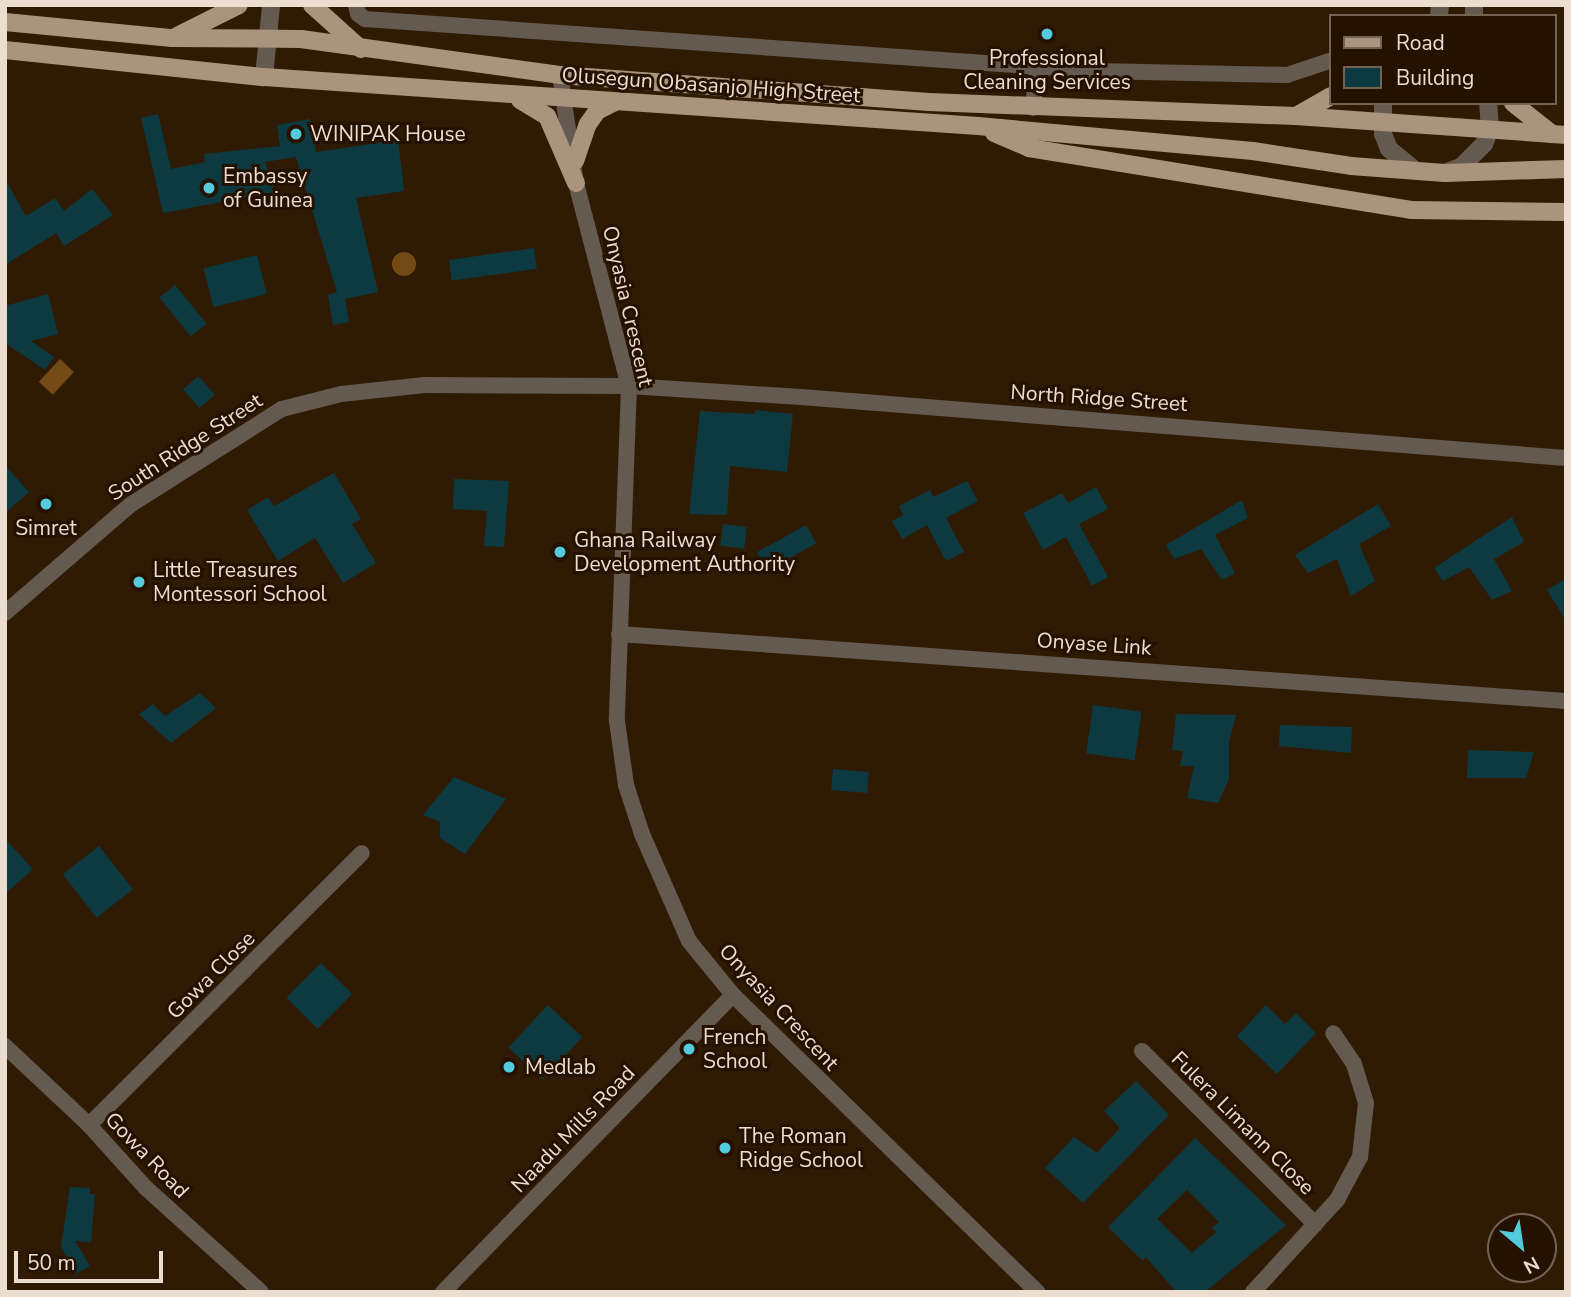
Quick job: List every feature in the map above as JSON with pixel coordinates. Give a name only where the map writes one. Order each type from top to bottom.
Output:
[{"type":"main road","points":[[172,38],[239,5]]},
{"type":"main road","points":[[312,5],[361,50]]},
{"type":"main road","name":"Olusegun Obasanjo High Street","points":[[5,22],[172,38],[301,39],[361,50],[560,75],[1033,108],[1296,116],[1559,135]]},
{"type":"main road","name":"Olusegun Obasanjo High Street","points":[[5,50],[264,76],[562,99],[978,126],[1445,173],[1566,169]]},
{"type":"main road","points":[[496,92],[536,106],[547,116],[576,183]]},
{"type":"main road","points":[[1296,116],[1330,97]]},
{"type":"main road","points":[[575,161],[588,124],[597,111],[615,102]]},
{"type":"main road","points":[[1516,105],[1559,135]]},
{"type":"main road","points":[[978,126],[1029,148],[1364,204],[1411,210],[1566,212]]},
{"type":"street","points":[[264,76],[271,5]]},
{"type":"street","points":[[356,5],[358,14],[365,19],[1037,67],[1272,76],[1297,74],[1329,61]]},
{"type":"street","points":[[1033,108],[1037,67]]},
{"type":"street","name":"Onyasia Crescent","points":[[560,75],[562,99],[575,161],[576,183],[629,386],[617,721],[626,785],[689,941],[733,995],[1037,1292]]},
{"type":"street","points":[[1383,105],[1382,123],[1389,149],[1414,169]]},
{"type":"street","points":[[1445,173],[1474,158],[1490,129],[1488,105]]},
{"type":"street","name":"South Ridge Street","points":[[5,613],[130,505],[220,444],[282,409],[341,394],[425,385],[629,386]]},
{"type":"street","name":"North Ridge Street","points":[[629,386],[1566,458]]},
{"type":"street","name":"Onyase Link","points":[[619,634],[1566,701]]},
{"type":"street","name":"Gowa Close","points":[[89,1125],[362,853]]},
{"type":"street","name":"Naadu Mills Road","points":[[443,1292],[733,995]]},
{"type":"street","points":[[1253,1292],[1315,1224],[1353,1177],[1365,1131],[1366,1103],[1354,1064],[1333,1033]]},
{"type":"street","name":"Gowa Road","points":[[5,1046],[89,1125],[146,1188],[261,1292]]},
{"type":"street","name":"Fulera Limann Close","points":[[1142,1051],[1315,1224]]},
{"type":"shaded area","points":[[404,252],[413,255],[416,264],[413,273],[404,276],[395,273],[392,264],[395,255]]},
{"type":"shaded area","points":[[60,359],[74,372],[53,395],[39,382]]},
{"type":"building","points":[[158,114],[171,169],[205,162],[204,154],[280,146],[277,125],[310,119],[316,152],[398,140],[404,191],[356,198],[378,292],[345,299],[349,322],[333,325],[328,295],[337,292],[296,157],[265,162],[275,192],[163,213],[141,118]]},
{"type":"building","points":[[5,179],[26,216],[55,198],[64,211],[92,189],[113,215],[64,246],[56,233],[5,265]]},
{"type":"building","points":[[534,248],[537,269],[452,281],[449,260]]},
{"type":"building","points":[[257,255],[267,294],[213,307],[204,268]]},
{"type":"building","points":[[175,285],[206,324],[191,336],[159,298]]},
{"type":"building","points":[[48,294],[58,334],[31,341],[54,357],[45,370],[5,343],[5,306]]},
{"type":"building","points":[[198,376],[215,395],[200,408],[183,389]]},
{"type":"building","points":[[755,410],[793,414],[787,472],[730,466],[727,515],[689,514],[700,411],[755,414]]},
{"type":"building","points":[[5,465],[29,492],[5,513]]},
{"type":"building","points":[[334,473],[361,519],[352,524],[376,563],[343,583],[315,538],[278,561],[247,510],[268,497],[274,506]]},
{"type":"building","points":[[454,479],[509,481],[504,547],[484,546],[487,511],[453,509]]},
{"type":"building","points":[[967,481],[978,501],[946,518],[964,552],[946,561],[927,525],[902,539],[892,521],[903,515],[899,506],[930,490],[933,497]]},
{"type":"building","points":[[1096,487],[1108,509],[1079,524],[1108,577],[1092,586],[1066,537],[1043,550],[1023,513],[1062,493],[1068,503]]},
{"type":"building","points":[[1242,500],[1248,518],[1215,535],[1235,573],[1222,580],[1201,549],[1174,559],[1166,545]]},
{"type":"building","points":[[1378,504],[1391,526],[1359,544],[1375,581],[1351,596],[1337,559],[1308,573],[1295,555]]},
{"type":"building","points":[[1512,517],[1524,542],[1494,559],[1512,591],[1492,600],[1469,567],[1443,581],[1434,568]]},
{"type":"building","points":[[723,524],[747,527],[744,549],[720,546]]},
{"type":"building","points":[[806,525],[816,543],[767,571],[757,552]]},
{"type":"building","points":[[1566,579],[1566,621],[1547,590]]},
{"type":"building","points":[[200,693],[216,708],[171,743],[139,714],[153,704],[165,716]]},
{"type":"building","points":[[1093,705],[1142,712],[1135,760],[1086,754]]},
{"type":"building","points":[[1176,714],[1236,715],[1229,742],[1229,779],[1218,803],[1187,798],[1194,766],[1180,766],[1183,751],[1172,750]]},
{"type":"building","points":[[1280,725],[1352,727],[1351,753],[1279,746]]},
{"type":"building","points":[[1468,750],[1534,752],[1526,778],[1467,778]]},
{"type":"building","points":[[833,769],[869,772],[867,793],[831,790]]},
{"type":"building","points":[[454,777],[506,799],[465,854],[440,838],[440,822],[423,815]]},
{"type":"building","points":[[5,839],[33,869],[5,894]]},
{"type":"building","points":[[99,846],[133,889],[97,918],[63,874]]},
{"type":"building","points":[[321,963],[352,994],[317,1029],[286,998]]},
{"type":"building","points":[[548,1005],[582,1037],[543,1079],[508,1047]]},
{"type":"building","points":[[1266,1005],[1285,1024],[1296,1013],[1316,1033],[1277,1074],[1237,1036]]},
{"type":"building","points":[[1136,1081],[1169,1115],[1083,1203],[1045,1168],[1074,1137],[1097,1153],[1120,1128],[1104,1111]]},
{"type":"building","points":[[1195,1138],[1286,1225],[1205,1292],[1176,1292],[1146,1257],[1143,1261],[1108,1227]],"holes":[[[1187,1190],[1219,1222],[1212,1228],[1216,1232],[1192,1253],[1157,1219]]]},
{"type":"building","points":[[70,1187],[90,1188],[90,1194],[95,1194],[91,1242],[75,1241],[90,1266],[76,1274],[61,1247]]},
{"type":"place","name":"Professional Cleaning Services","points":[[1047,34]]},
{"type":"place","name":"WINIPAK House","points":[[296,134]]},
{"type":"place","name":"Embassy of Guinea","points":[[209,188]]},
{"type":"place","name":"Simret","points":[[46,504]]},
{"type":"place","name":"Ghana Railway Development Authority","points":[[560,552]]},
{"type":"place","name":"Little Treasures Montessori School","points":[[139,582]]},
{"type":"place","name":"French School","points":[[689,1049]]},
{"type":"place","name":"Medlab","points":[[509,1067]]},
{"type":"place","name":"The Roman Ridge School","points":[[725,1148]]}]
